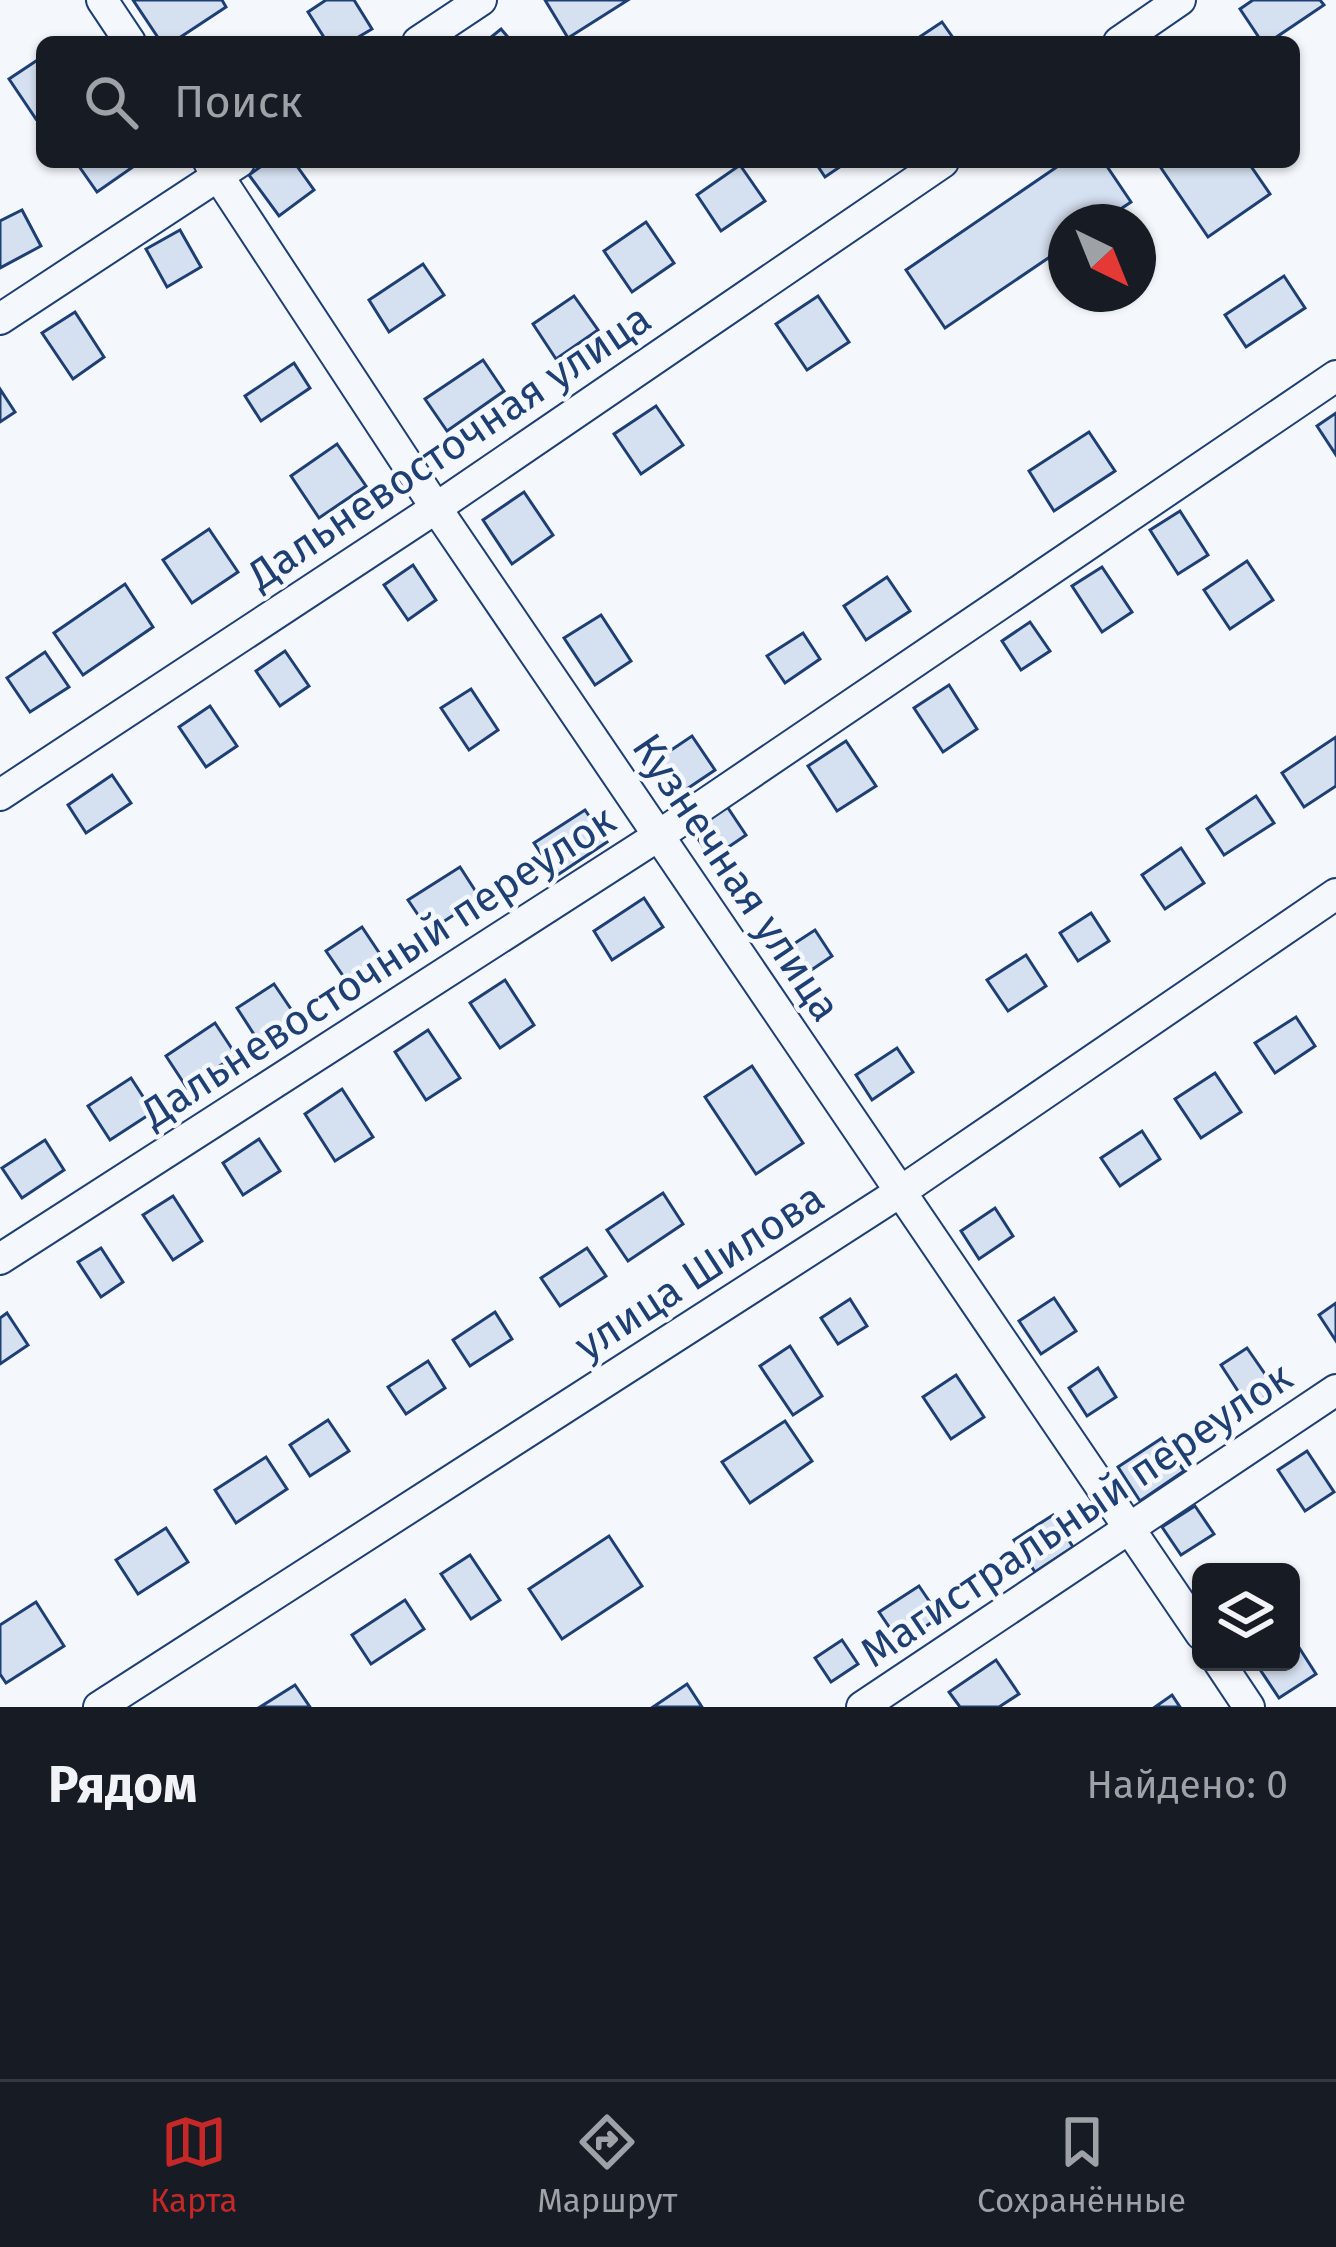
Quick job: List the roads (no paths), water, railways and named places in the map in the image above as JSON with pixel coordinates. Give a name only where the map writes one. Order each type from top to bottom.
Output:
[{"type":"street","points":[[102,0],[126,36]]},
{"type":"street","points":[[427,36],[481,0]]},
{"type":"street","points":[[1128,36],[1180,0]]},
{"type":"street","points":[[0,319],[221,168]]},
{"type":"street","name":"Кузнечная улица","points":[[223,168],[436,508],[1192,1620]]},
{"type":"street","name":"Дальневосточная улица","points":[[0,795],[436,508],[934,168]]},
{"type":"street","name":"Дальневосточный переулок","points":[[0,1259],[658,836],[1336,376]]},
{"type":"street","name":"улица Шилова","points":[[99,1707],[900,1192],[1336,894]]},
{"type":"street","name":"Магистральный переулок","points":[[862,1707],[1336,1390]]},
{"type":"street","points":[[1225,1671],[1249,1707]]}]
